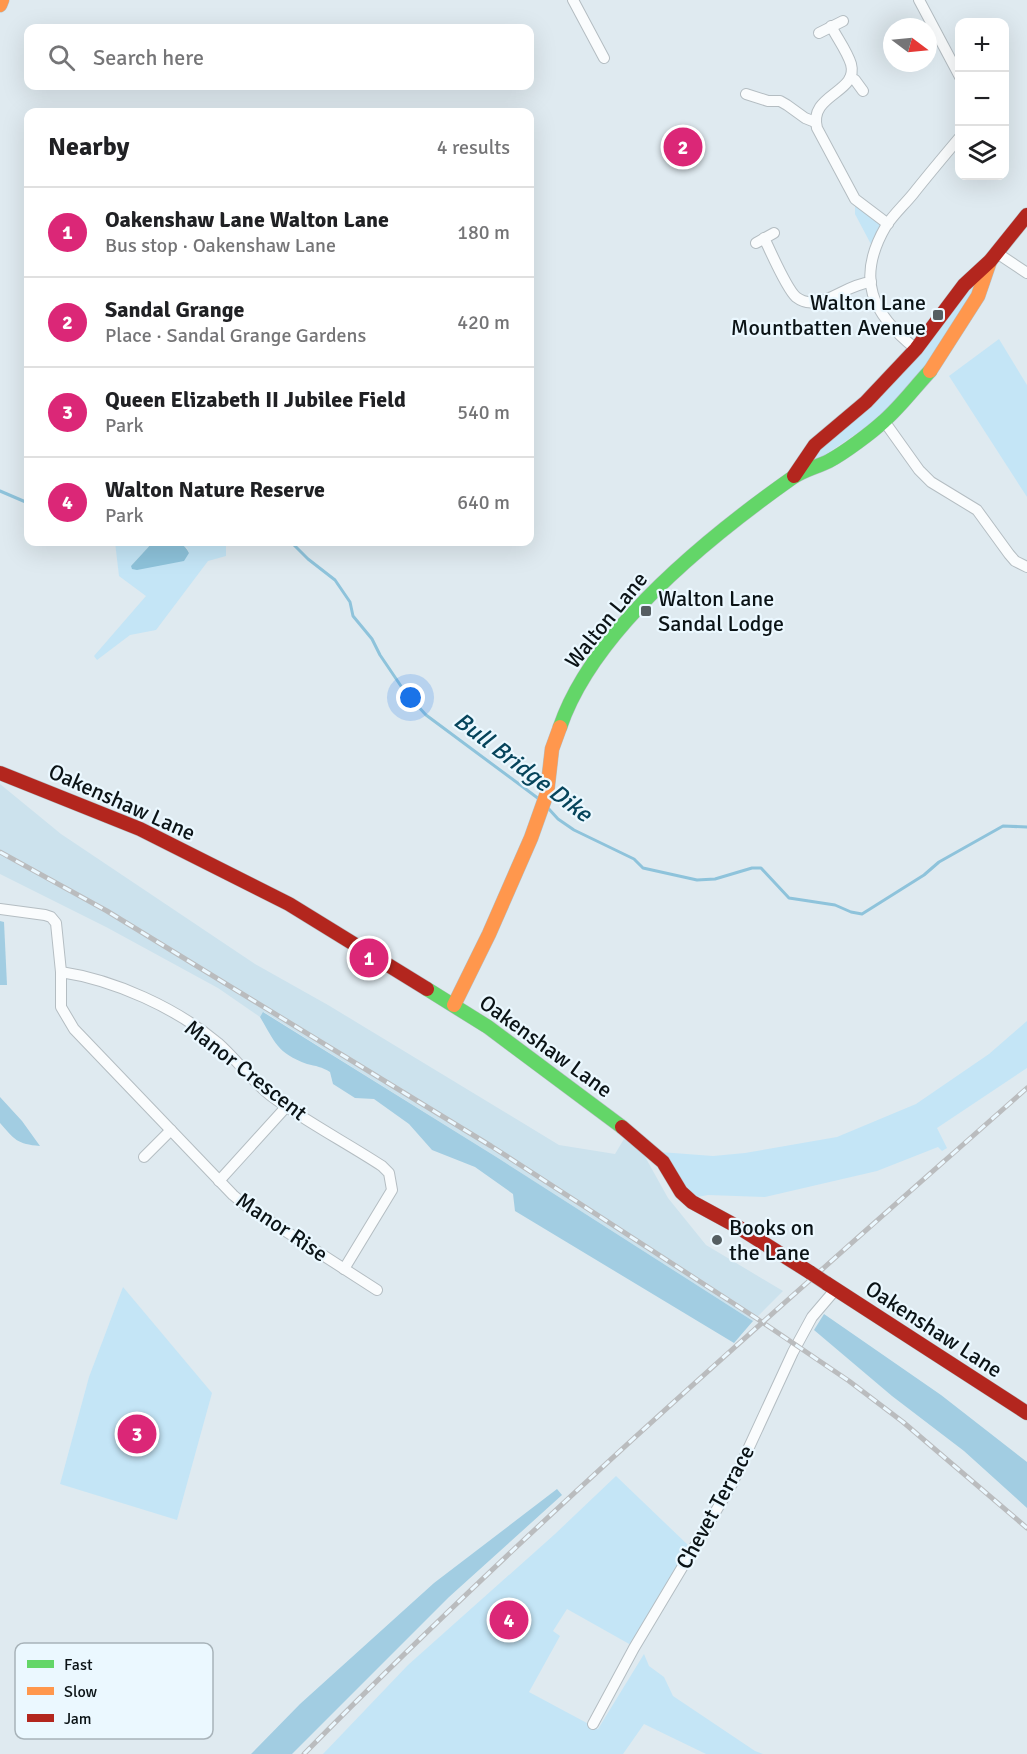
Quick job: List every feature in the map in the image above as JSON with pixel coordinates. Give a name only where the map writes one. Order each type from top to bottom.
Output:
[{"type":"street","points":[[0,5],[2,0]]},
{"type":"street","points":[[573,0],[597,53]]},
{"type":"street","points":[[919,0],[957,72]]},
{"type":"street","points":[[819,33],[843,21]]},
{"type":"street","points":[[831,26],[851,64],[850,78],[823,102],[815,122],[820,136],[855,199],[888,224]]},
{"type":"street","points":[[850,78],[855,80],[863,91]]},
{"type":"street","points":[[746,94],[768,101],[780,101],[815,122]]},
{"type":"street","points":[[935,364],[899,335],[884,319],[877,307],[870,267],[874,249],[888,224],[955,143]]},
{"type":"street","name":"Walton Lane","points":[[794,476],[816,445],[866,402],[916,349],[964,285],[993,257],[1027,215]]},
{"type":"street","points":[[765,238],[792,292],[803,300],[822,302],[856,285],[871,282]]},
{"type":"street","points":[[993,257],[1027,273]]},
{"type":"street","name":"Walton Lane","points":[[454,1005],[489,934],[543,805],[552,749],[565,711],[593,663],[642,602],[696,552],[794,476],[831,460],[884,421],[935,364],[978,296],[993,257]]},
{"type":"street","points":[[866,402],[884,421],[919,470],[931,482],[978,510],[1015,561],[1027,567]]},
{"type":"street","name":"Oakenshaw Lane","points":[[0,773],[110,816],[289,904],[488,1026],[634,1136],[663,1162],[681,1192],[692,1202],[738,1227],[1027,1413]]},
{"type":"street","name":"Manor Rise","points":[[0,909],[51,917],[56,923],[61,972],[61,1007],[65,1018],[219,1181],[245,1205],[377,1290]]},
{"type":"street","name":"Manor Crescent","points":[[61,972],[87,976],[146,998],[187,1022],[217,1043],[260,1086],[287,1106],[382,1166],[389,1173],[392,1190],[344,1269]]},
{"type":"street","points":[[219,1181],[287,1106]]},
{"type":"street","points":[[144,1157],[171,1130]]},
{"type":"street","name":"Chevet Terrace","points":[[593,1724],[634,1648],[732,1484],[793,1352],[830,1287]]},
{"type":"shaded area","points":[[855,199],[888,224],[874,250],[855,214]]},
{"type":"shaded area","points":[[990,261],[978,296],[900,404],[794,476]]},
{"type":"shaded area","points":[[999,339],[1027,385],[1027,497],[949,376]]},
{"type":"shaded area","points":[[115,546],[149,546],[131,566],[189,553],[183,546],[226,546],[226,556],[208,561],[156,630],[130,635],[97,660],[94,656],[146,596],[119,576]]},
{"type":"shaded area","points":[[149,546],[184,546],[189,553],[184,561],[137,570],[132,569],[131,566]]},
{"type":"shaded area","points":[[0,784],[61,834],[255,964],[328,1005],[559,1145],[615,1154],[624,1139],[643,1153],[668,1198],[706,1245],[783,1291],[753,1321],[264,1012],[260,1017],[218,988],[108,928],[0,874]]},
{"type":"shaded area","points":[[0,921],[4,922],[7,985],[0,985]]},
{"type":"shaded area","points":[[263,1012],[498,1158],[753,1321],[734,1343],[515,1211],[513,1194],[475,1167],[432,1150],[409,1124],[374,1099],[355,1098],[333,1084],[330,1072],[289,1056],[278,1046],[260,1017]]},
{"type":"shaded area","points":[[1027,1021],[1027,1068],[937,1128],[947,1148],[942,1151],[938,1147],[877,1171],[765,1197],[708,1195],[697,1197],[684,1185],[660,1152],[713,1156],[745,1153],[837,1137],[916,1104],[989,1054]]},
{"type":"shaded area","points":[[0,1097],[22,1121],[40,1146],[17,1140],[0,1123]]},
{"type":"shaded area","points":[[123,1287],[212,1393],[177,1520],[60,1484],[89,1377]]},
{"type":"shaded area","points":[[824,1314],[941,1395],[1027,1462],[1027,1508],[964,1451],[892,1396],[814,1330]]},
{"type":"shaded area","points":[[616,1476],[689,1546],[631,1645],[567,1609],[553,1631],[560,1636],[529,1692],[598,1729],[644,1654],[649,1666],[664,1677],[673,1696],[755,1751],[763,1754],[706,1754],[644,1724],[623,1754],[323,1754],[408,1665],[555,1534]]},
{"type":"shaded area","points":[[557,1489],[562,1495],[449,1597],[292,1754],[251,1754],[300,1704],[434,1583]]},
{"type":"waterway","name":"Bull Bridge Dike","points":[[0,491],[24,501]]},
{"type":"waterway","name":"Bull Bridge Dike","points":[[295,546],[335,580],[350,602],[353,616],[372,639],[405,692],[426,715],[539,799]]},
{"type":"waterway","name":"Bull Bridge Dike","points":[[548,808],[558,819],[574,830],[634,859],[643,868],[697,880],[715,879],[752,868],[761,868],[789,898],[835,905],[862,914],[924,875],[939,862],[1003,826],[1027,827]]},
{"type":"railway","points":[[0,852],[107,911],[491,1146],[756,1318],[849,1381],[903,1422],[1027,1528]]},
{"type":"railway","points":[[304,1754],[391,1667],[569,1498],[751,1332],[1027,1088]]},
{"type":"traffic: fast","points":[[560,727],[576,691],[599,655],[626,621],[658,588],[691,557],[760,501],[796,475],[835,457],[872,431],[896,409],[930,371]]},
{"type":"traffic: fast","points":[[427,989],[488,1027],[622,1127]]},
{"type":"traffic: slow","points":[[0,5],[2,0]]},
{"type":"traffic: slow","points":[[930,371],[978,296],[990,261]]},
{"type":"traffic: slow","points":[[454,1005],[489,934],[531,838],[547,793],[552,749],[560,727]]},
{"type":"traffic: jam","points":[[794,476],[815,445],[866,402],[916,349],[964,285],[990,261],[1027,215]]},
{"type":"traffic: jam","points":[[0,773],[140,829],[289,904],[427,989]]},
{"type":"traffic: jam","points":[[622,1127],[663,1162],[681,1192],[692,1202],[738,1227],[811,1273]]},
{"type":"traffic: jam","points":[[811,1273],[826,1283]]},
{"type":"traffic: jam","points":[[826,1283],[1027,1413]]},
{"type":"place","name":"Sandal Grange","points":[[683,147]]},
{"type":"place","name":"Walton Lane Mountbatten Avenue","points":[[938,315]]},
{"type":"place","name":"Walton Lane Sandal Lodge","points":[[646,611]]},
{"type":"place","name":"Oakenshaw Lane Walton Lane","points":[[369,958]]},
{"type":"place","name":"Books on the Lane","points":[[717,1240]]},
{"type":"place","name":"Queen Elizabeth II Jubilee Field","points":[[137,1434]]},
{"type":"place","name":"Walton Nature Reserve","points":[[509,1620]]}]
